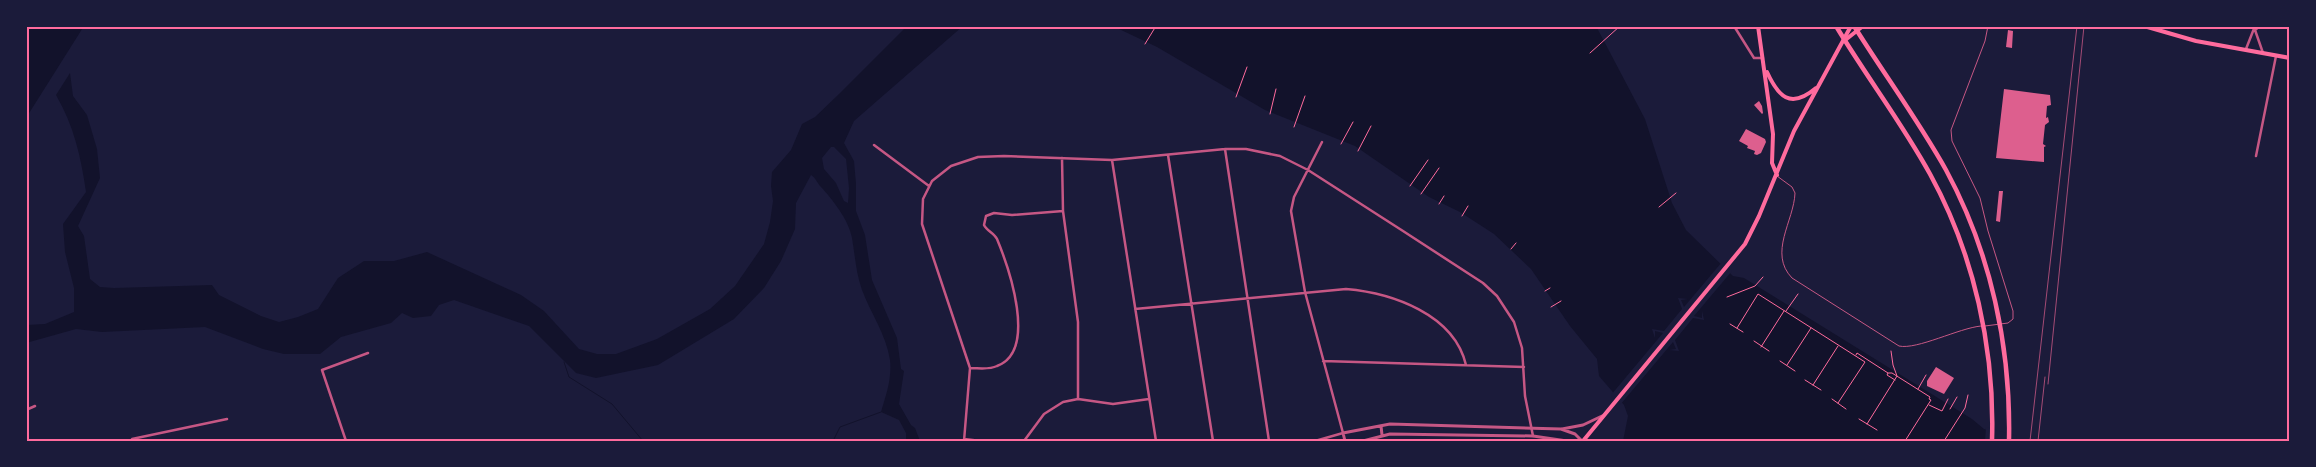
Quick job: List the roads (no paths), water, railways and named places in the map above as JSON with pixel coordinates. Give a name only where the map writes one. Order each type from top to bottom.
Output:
[{"type":"highway","points":[[1836,26],[1923,162],[1945,204],[1968,264],[1982,320],[1991,379],[1992,441]]},
{"type":"highway","points":[[1853,26],[1930,143],[1959,197],[1982,254],[1997,310],[2008,379],[2009,441]]},
{"type":"main road","points":[[1758,26],[1773,134],[1772,163],[1776,175]]},
{"type":"main road","points":[[1582,441],[1735,257],[1750,236],[1794,131],[1853,26]]},
{"type":"main road","points":[[1842,43],[1863,26]]},
{"type":"main road","points":[[2144,26],[2196,42],[2290,58]]},
{"type":"main road","points":[[1765,68],[1775,89],[1786,97],[1802,97],[1818,86]]},
{"type":"street","points":[[1734,26],[1754,58],[1763,58]]},
{"type":"street","points":[[2245,51],[2255,28],[2260,26]]},
{"type":"street","points":[[2255,28],[2261,50],[2265,54]]},
{"type":"street","points":[[2256,156],[2276,56]]},
{"type":"street","points":[[1322,142],[1294,197],[1291,211],[1305,292],[1345,441]]},
{"type":"street","points":[[874,145],[929,186]]},
{"type":"street","points":[[1225,149],[1269,441]]},
{"type":"street","points":[[981,441],[964,440],[970,368],[922,227],[922,206],[929,186],[946,169],[969,159],[996,156],[1112,160],[1225,149],[1262,151],[1280,156],[1308,170],[1490,289],[1504,304],[1514,322],[1522,348],[1525,396],[1533,436]]},
{"type":"street","points":[[1168,155],[1213,441]]},
{"type":"street","points":[[1062,158],[1063,211],[1078,322],[1078,399]]},
{"type":"street","points":[[1112,160],[1156,441]]},
{"type":"street","points":[[970,368],[993,368],[1003,363],[1016,348],[1019,333],[1010,277],[996,239],[984,225],[986,216],[994,213],[1012,215],[1063,211]]},
{"type":"street","points":[[1135,309],[1305,292],[1346,289],[1361,290],[1378,293],[1406,303],[1428,315],[1445,328],[1459,346],[1466,365]]},
{"type":"street","points":[[346,441],[322,370],[368,353]]},
{"type":"street","points":[[1322,361],[1524,367]]},
{"type":"street","points":[[1024,441],[1048,410],[1063,402],[1078,399],[1113,404],[1149,399]]},
{"type":"street","points":[[26,410],[35,406]]},
{"type":"street","points":[[1315,441],[1343,433],[1390,424],[1561,429],[1583,425],[1602,416]]},
{"type":"street","points":[[133,440],[227,419]]},
{"type":"street","points":[[1381,426],[1382,436]]},
{"type":"street","points":[[1561,429],[1575,434],[1582,441]]},
{"type":"street","points":[[1363,441],[1382,436],[1533,436],[1567,441]]},
{"type":"lane","points":[[1776,175],[1780,180],[1792,187],[1795,193],[1783,242],[1783,266],[1792,278],[1899,346],[1913,346],[1974,327],[2008,323],[2013,319],[2014,311],[1988,231],[1980,198],[1952,137],[1953,122],[1981,50],[1988,26]]},
{"type":"waterway","points":[[564,362],[569,377],[612,404],[643,441]]},
{"type":"waterway","points":[[833,441],[840,427],[881,412]]},
{"type":"railway","points":[[2030,441],[2077,26]]},
{"type":"railway","points":[[2048,384],[2084,26]]},
{"type":"railway","points":[[2038,441],[2045,377]]}]
